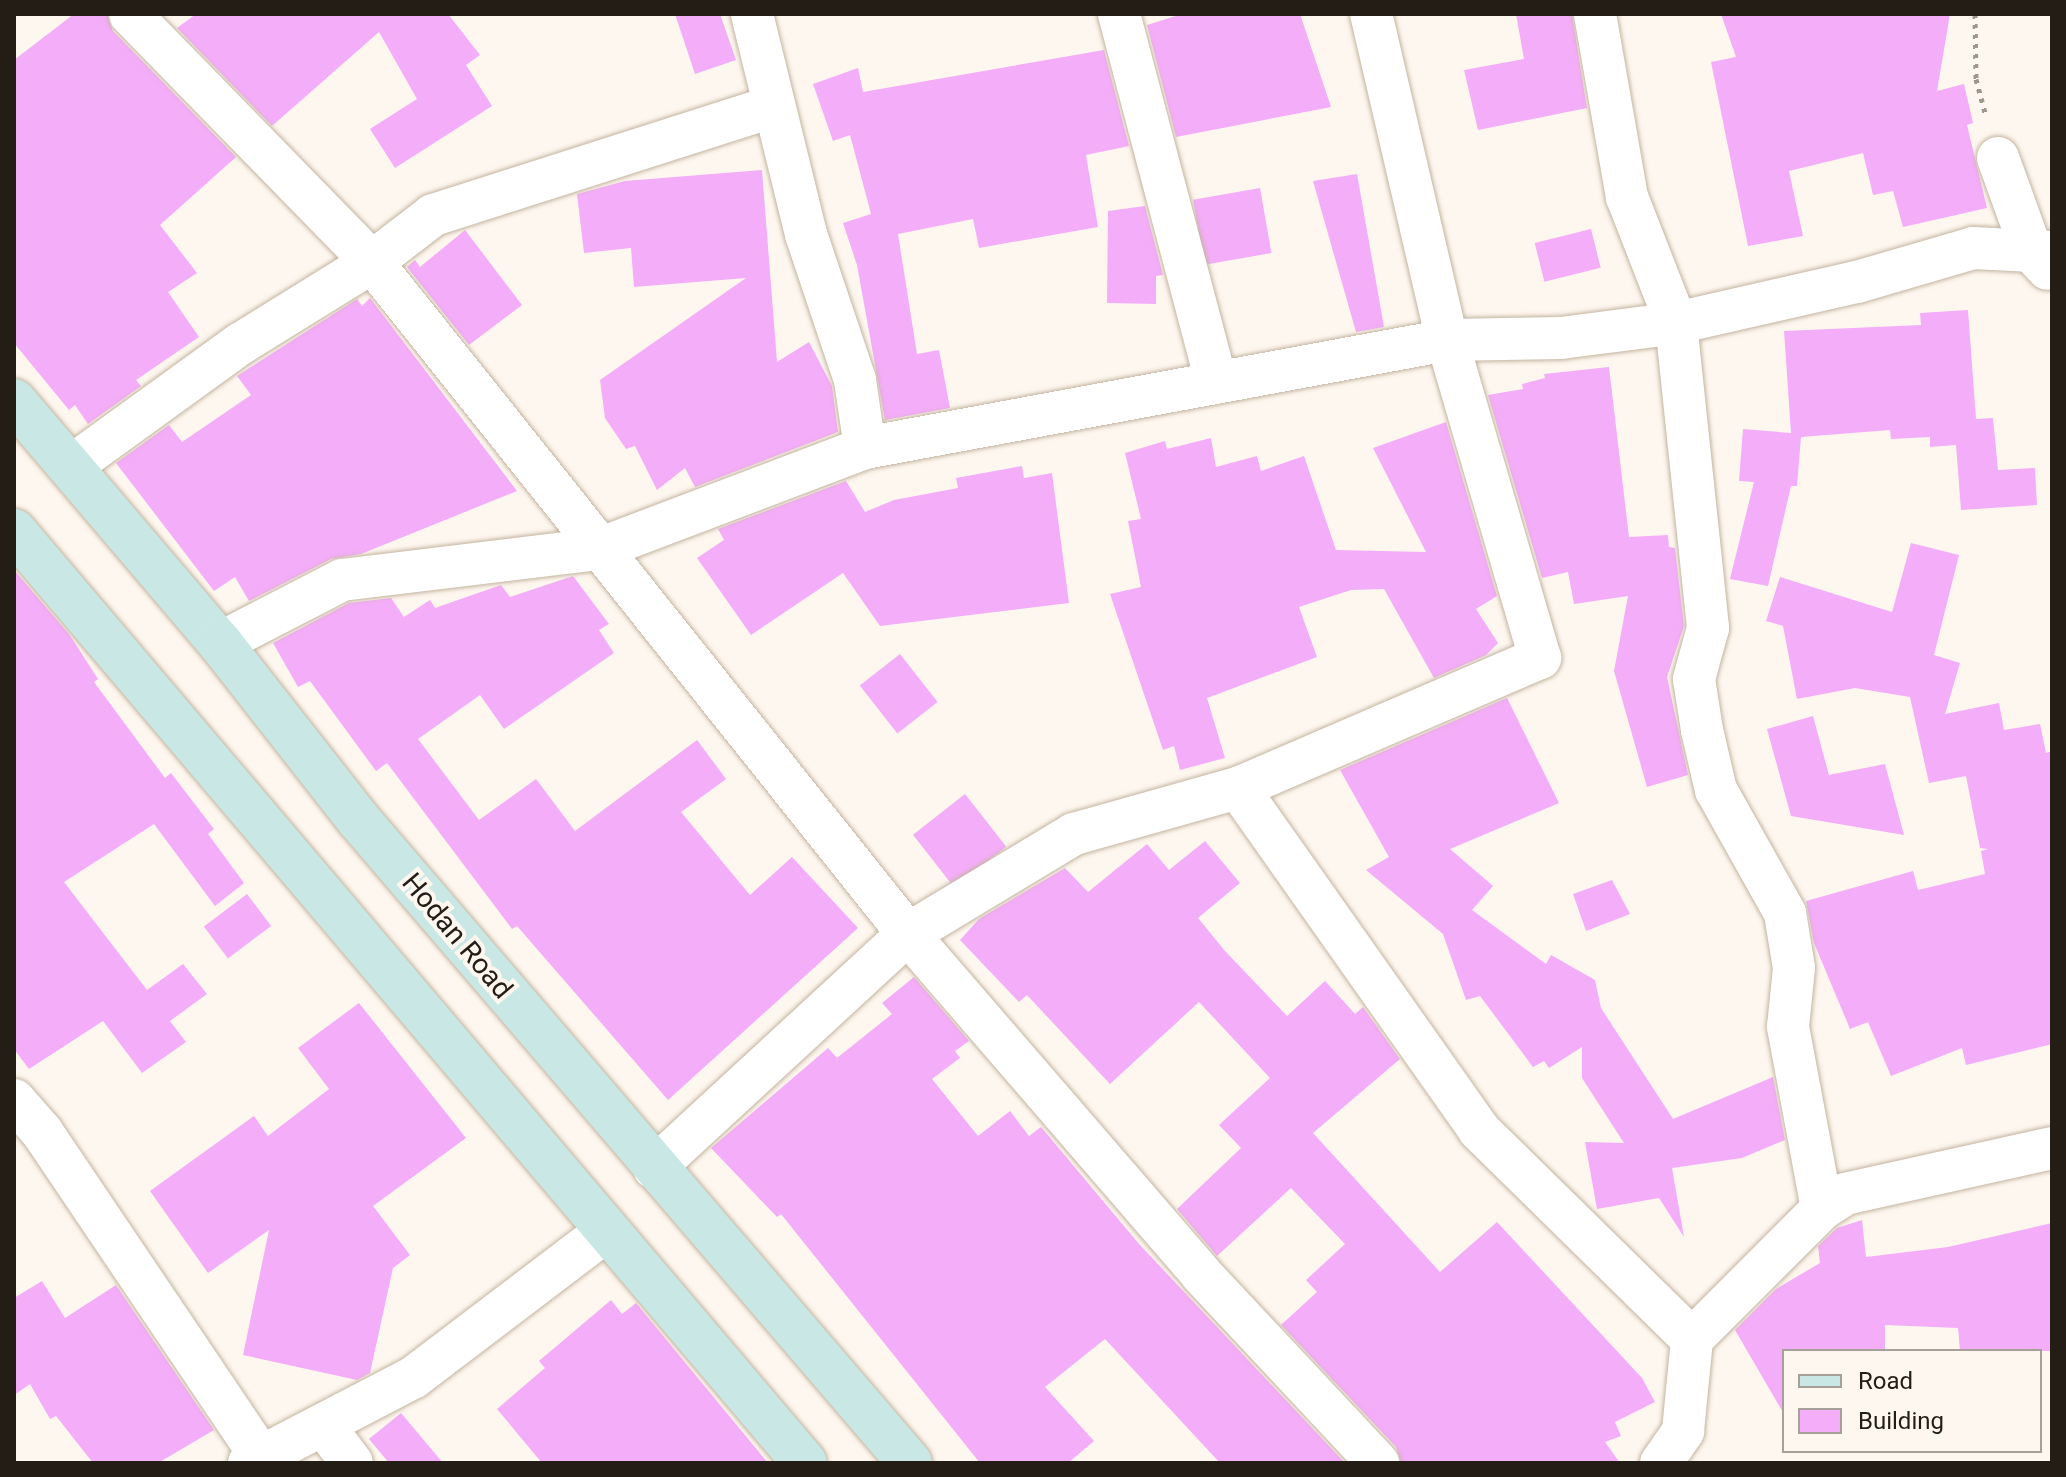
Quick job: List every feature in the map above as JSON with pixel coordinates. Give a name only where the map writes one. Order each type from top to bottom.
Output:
[{"type":"main road","name":"Hodan Road","points":[[14,401],[220,643],[358,819],[910,1463]]},
{"type":"main road","points":[[14,531],[805,1463]]},
{"type":"street","points":[[130,14],[372,262],[908,934],[1202,1275],[1378,1463]]},
{"type":"street","points":[[752,14],[806,234],[855,380],[865,448]]},
{"type":"street","points":[[1119,14],[1216,381]]},
{"type":"street","points":[[654,1168],[908,934],[1074,834],[1238,788],[1540,658],[1447,340],[1371,14]]},
{"type":"street","points":[[1595,14],[1627,197],[1676,323],[1708,628],[1694,679],[1702,730],[1716,790],[1785,913],[1794,968],[1788,1027],[1822,1209]]},
{"type":"street","points":[[70,467],[240,344],[372,262],[433,215],[774,106]]},
{"type":"street","points":[[1998,158],[2045,259]]},
{"type":"street","points":[[220,643],[342,580],[599,549],[865,448],[1447,340],[1561,338],[1676,323],[1857,282],[1973,248],[2045,259]]},
{"type":"street","points":[[1238,788],[1479,1130],[1692,1339]]},
{"type":"street","points":[[14,1100],[42,1132],[255,1460],[414,1377],[606,1231]]},
{"type":"street","points":[[1661,1463],[1683,1431],[1692,1339],[1822,1209],[1845,1194],[2052,1148]]},
{"type":"street","points":[[324,1426],[352,1463]]},
{"type":"path","points":[[1975,14],[1976,79],[1998,158]]},
{"type":"building","points":[[74,14],[107,14],[113,31],[236,157],[160,225],[197,273],[168,292],[199,337],[136,380],[141,386],[88,424],[75,405],[69,410],[14,343],[14,60]]},
{"type":"building","points":[[196,14],[448,14],[480,55],[466,65],[492,106],[395,168],[370,129],[417,99],[379,32],[272,126],[177,28]]},
{"type":"building","points":[[675,14],[720,14],[736,60],[695,74]]},
{"type":"building","points":[[1182,14],[1300,14],[1331,107],[1176,137],[1147,25]]},
{"type":"building","points":[[1516,14],[1572,14],[1587,108],[1478,130],[1464,70],[1524,59]]},
{"type":"building","points":[[1721,14],[1950,14],[1937,91],[1964,84],[1973,123],[1967,125],[1987,208],[1903,227],[1893,191],[1873,195],[1863,153],[1789,171],[1803,236],[1748,246],[1711,62],[1736,57]]},
{"type":"building","points":[[1104,50],[1129,146],[1086,155],[1098,227],[979,248],[973,219],[898,234],[917,354],[939,350],[950,408],[885,420],[857,265],[843,223],[871,214],[850,135],[833,141],[813,84],[858,68],[863,92]]},
{"type":"building","points":[[762,170],[777,362],[809,342],[832,386],[838,432],[695,487],[685,468],[657,490],[635,446],[626,449],[605,418],[600,380],[746,278],[634,287],[631,248],[584,253],[577,194],[625,181]]},
{"type":"building","points":[[1357,174],[1384,327],[1356,332],[1313,181]]},
{"type":"building","points":[[1260,188],[1271,253],[1204,265],[1193,200]]},
{"type":"building","points":[[1145,206],[1163,275],[1156,276],[1156,304],[1107,303],[1108,211]]},
{"type":"building","points":[[1591,229],[1601,268],[1544,282],[1535,243]]},
{"type":"building","points":[[465,230],[522,305],[469,345],[407,267],[415,260],[420,267]]},
{"type":"building","points":[[370,298],[517,491],[361,554],[331,559],[249,601],[235,577],[214,591],[116,463],[169,425],[182,442],[251,395],[237,376],[357,299],[362,306]]},
{"type":"building","points":[[1968,310],[1976,419],[1993,418],[1998,470],[2035,468],[2037,505],[1961,510],[1956,445],[1930,447],[1930,437],[1891,439],[1890,430],[1801,437],[1797,486],[1791,486],[1768,586],[1730,579],[1754,482],[1739,481],[1743,429],[1791,433],[1784,331],[1921,325],[1920,313]]},
{"type":"building","points":[[1609,367],[1629,537],[1668,535],[1669,547],[1675,548],[1684,626],[1667,677],[1688,775],[1647,787],[1614,671],[1628,596],[1574,604],[1568,572],[1542,578],[1488,395],[1523,389],[1522,384],[1545,378],[1544,374]]},
{"type":"building","points":[[1446,422],[1497,596],[1476,609],[1498,643],[1486,655],[1434,678],[1384,589],[1351,590],[1299,607],[1317,657],[1207,698],[1225,758],[1180,770],[1174,746],[1163,750],[1110,594],[1141,587],[1128,521],[1141,519],[1125,453],[1165,441],[1167,449],[1211,438],[1216,467],[1257,456],[1261,471],[1304,456],[1336,550],[1426,552],[1373,448]]},
{"type":"building","points":[[1022,466],[1024,478],[1052,473],[1069,603],[880,626],[843,573],[751,635],[697,558],[724,540],[718,529],[846,481],[865,512],[894,500],[958,488],[956,478]]},
{"type":"building","points":[[1911,543],[1959,555],[1934,655],[1960,663],[1945,714],[1999,703],[2004,730],[2040,724],[2046,753],[2052,751],[2052,1044],[1966,1065],[1962,1048],[1891,1076],[1868,1022],[1850,1029],[1814,943],[1806,901],[1913,871],[1918,890],[1985,874],[1981,851],[1988,849],[1980,848],[1966,776],[1929,783],[1910,697],[1855,688],[1797,699],[1783,626],[1766,621],[1780,577],[1892,612]]},
{"type":"building","points":[[14,570],[69,634],[98,679],[94,682],[165,778],[171,773],[214,829],[208,834],[244,883],[215,906],[154,824],[64,882],[147,990],[183,964],[207,994],[170,1021],[186,1042],[142,1073],[103,1021],[29,1069],[14,1049]]},
{"type":"building","points":[[573,576],[609,624],[599,630],[614,653],[504,729],[480,695],[418,739],[479,820],[536,779],[575,831],[697,740],[726,779],[681,812],[750,895],[792,857],[858,928],[668,1100],[517,926],[512,929],[387,763],[376,771],[310,681],[298,687],[273,643],[349,603],[391,598],[404,617],[430,600],[435,608],[501,585],[510,597]]},
{"type":"building","points":[[900,654],[938,702],[897,733],[860,685]]},
{"type":"building","points":[[1507,698],[1559,803],[1450,849],[1493,886],[1472,910],[1546,964],[1551,955],[1595,980],[1601,1008],[1673,1119],[1773,1077],[1785,1140],[1742,1158],[1672,1168],[1684,1237],[1659,1198],[1597,1209],[1585,1142],[1624,1143],[1582,1078],[1582,1047],[1549,1068],[1544,1061],[1533,1067],[1480,996],[1466,1000],[1443,934],[1366,870],[1389,857],[1340,770]]},
{"type":"building","points":[[1813,716],[1829,775],[1885,764],[1904,835],[1791,816],[1767,729]]},
{"type":"building","points":[[965,794],[1006,847],[954,887],[913,835]]},
{"type":"building","points":[[1205,841],[1240,883],[1198,918],[1225,951],[1287,1016],[1325,981],[1355,1014],[1363,1007],[1400,1059],[1313,1133],[1440,1272],[1497,1222],[1642,1378],[1655,1402],[1615,1422],[1621,1436],[1605,1442],[1620,1463],[1401,1463],[1396,1447],[1281,1325],[1317,1292],[1306,1280],[1345,1244],[1291,1188],[1217,1256],[1177,1209],[1241,1148],[1219,1125],[1270,1078],[1199,1002],[1110,1084],[1027,995],[1019,1002],[960,940],[979,919],[1065,868],[1088,892],[1147,844],[1169,870]]},
{"type":"building","points":[[1612,880],[1630,914],[1586,931],[1573,894]]},
{"type":"building","points":[[247,894],[271,926],[228,958],[204,926]]},
{"type":"building","points":[[914,977],[969,1041],[955,1051],[960,1058],[932,1079],[978,1136],[1010,1111],[1029,1136],[1041,1127],[1139,1244],[1345,1463],[1220,1463],[1105,1339],[1045,1387],[1094,1441],[1068,1463],[980,1463],[781,1214],[777,1217],[711,1148],[828,1048],[837,1058],[892,1014],[882,1003]]},
{"type":"building","points":[[359,1003],[466,1138],[373,1206],[410,1255],[393,1268],[370,1373],[357,1380],[243,1355],[269,1230],[208,1273],[150,1191],[254,1116],[268,1136],[329,1089],[298,1048]]},
{"type":"building","points":[[1862,1220],[1866,1257],[1948,1247],[2052,1223],[2052,1351],[1960,1349],[1958,1328],[1885,1325],[1885,1349],[1782,1349],[1782,1411],[1735,1330],[1776,1289],[1820,1263],[1818,1246],[1837,1228]]},
{"type":"building","points":[[42,1281],[65,1318],[116,1285],[214,1430],[158,1463],[93,1463],[56,1416],[50,1419],[30,1384],[14,1395],[14,1298]]},
{"type":"building","points":[[611,1300],[622,1314],[636,1303],[768,1463],[542,1463],[497,1409],[545,1368],[539,1361]]},
{"type":"building","points":[[401,1413],[443,1463],[389,1463],[369,1439]]}]
